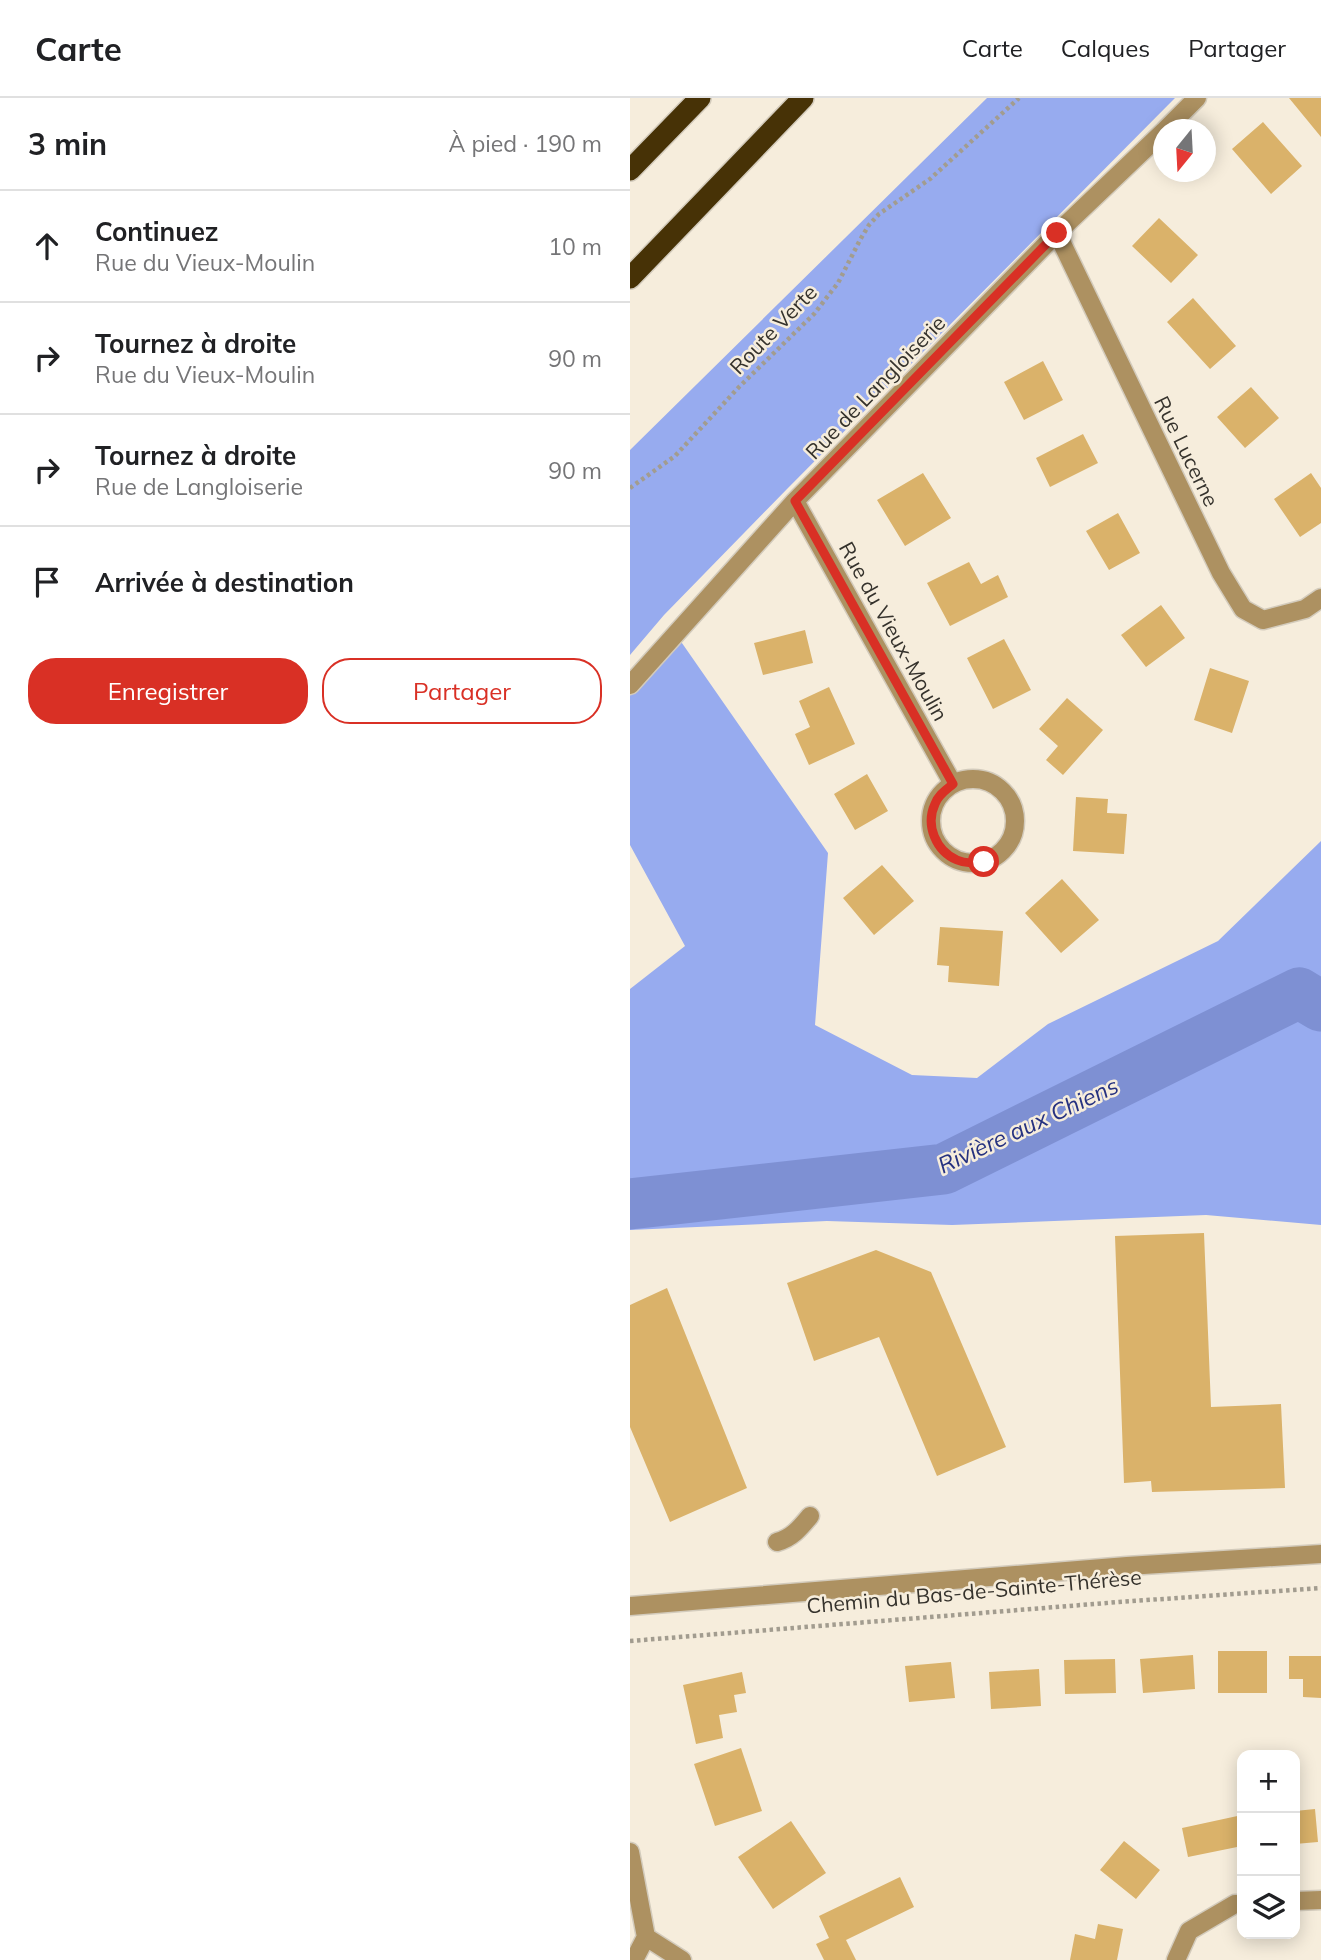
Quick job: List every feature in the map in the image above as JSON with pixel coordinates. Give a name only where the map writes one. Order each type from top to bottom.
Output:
[{"type":"highway","points":[[630,170],[700,98]]},
{"type":"highway","points":[[630,278],[803,98]]},
{"type":"street","name":"Rue de Langloiserie","points":[[1175,119],[1197,98]]},
{"type":"street","name":"Rue de Langloiserie","points":[[630,685],[795,501],[1057,233],[1153,141]]},
{"type":"street","name":"Rue Lucerne","points":[[1057,233],[1221,573],[1243,609],[1264,620],[1305,609],[1321,598]]},
{"type":"street","name":"Rue du Vieux-Moulin","points":[[795,501],[953,784]]},
{"type":"street","points":[[967,779],[988,782],[1005,793],[1013,806],[1016,820],[1014,834],[997,856],[984,862],[957,860],[937,843],[931,817],[942,792],[953,784],[967,779]]},
{"type":"street","points":[[777,1542],[793,1536],[810,1516]]},
{"type":"street","name":"Chemin du Bas-de-Sainte-Thérèse","points":[[630,1606],[1128,1566],[1321,1554]]},
{"type":"street","points":[[630,1852],[646,1937],[634,1960]]},
{"type":"street","points":[[1300,1901],[1321,1899]]},
{"type":"street","points":[[1176,1960],[1189,1931],[1237,1904]]},
{"type":"street","points":[[646,1937],[682,1960]]},
{"type":"path","name":"Route Verte","points":[[630,488],[675,456],[739,387],[814,314],[838,283],[860,240],[879,214],[930,179],[1019,98]]},
{"type":"path","name":"Chemin du Bas-de-Sainte-Thérèse","points":[[630,1642],[1321,1588]]},
{"type":"shaded area","points":[[987,98],[1175,98],[787,489],[664,615],[630,655],[630,450]]},
{"type":"shaded area","points":[[675,633],[828,853],[815,1025],[912,1075],[977,1078],[1048,1024],[1218,941],[1321,841],[1321,1225],[1206,1215],[952,1225],[827,1221],[630,1230],[630,989],[685,946],[630,845],[630,682]]},
{"type":"building","points":[[1289,98],[1321,98],[1321,137]]},
{"type":"building","points":[[1263,122],[1302,166],[1271,194],[1232,149]]},
{"type":"building","points":[[1159,218],[1198,255],[1171,283],[1132,246]]},
{"type":"building","points":[[1193,298],[1236,346],[1210,369],[1167,322]]},
{"type":"building","points":[[1043,361],[1063,400],[1024,420],[1004,382]]},
{"type":"building","points":[[1251,387],[1279,418],[1245,448],[1217,417]]},
{"type":"building","points":[[1083,434],[1098,463],[1050,487],[1036,458]]},
{"type":"building","points":[[923,473],[951,518],[905,546],[877,500]]},
{"type":"building","points":[[1311,473],[1321,488],[1321,523],[1300,537],[1274,499]]},
{"type":"building","points":[[1118,513],[1140,553],[1109,570],[1086,531]]},
{"type":"building","points":[[969,562],[981,584],[998,575],[1008,597],[950,626],[927,583]]},
{"type":"building","points":[[1161,605],[1185,638],[1146,667],[1121,635]]},
{"type":"building","points":[[805,630],[813,663],[763,675],[754,643]]},
{"type":"building","points":[[1004,639],[1031,690],[993,709],[967,658]]},
{"type":"building","points":[[1210,668],[1249,681],[1232,733],[1194,720]]},
{"type":"building","points":[[829,687],[855,744],[809,765],[795,734],[810,727],[799,701]]},
{"type":"building","points":[[1067,698],[1103,730],[1063,775],[1046,760],[1058,746],[1039,729]]},
{"type":"building","points":[[867,774],[888,811],[855,830],[834,794]]},
{"type":"building","points":[[1076,797],[1108,799],[1107,813],[1127,814],[1124,854],[1073,851]]},
{"type":"building","points":[[882,865],[914,901],[874,935],[843,898]]},
{"type":"building","points":[[1062,879],[1099,920],[1061,953],[1025,913]]},
{"type":"building","points":[[940,927],[1003,931],[999,986],[948,982],[949,966],[937,965]]},
{"type":"building","points":[[1204,1233],[1211,1407],[1281,1404],[1285,1488],[1152,1492],[1151,1481],[1124,1483],[1115,1236]]},
{"type":"building","points":[[876,1250],[931,1272],[1006,1447],[937,1476],[879,1337],[814,1361],[787,1283]]},
{"type":"building","points":[[667,1288],[747,1488],[670,1522],[630,1427],[630,1305]]},
{"type":"building","points":[[1218,1651],[1267,1651],[1267,1693],[1218,1693]]},
{"type":"building","points":[[1193,1655],[1195,1689],[1143,1693],[1140,1659]]},
{"type":"building","points":[[1289,1656],[1321,1656],[1321,1698],[1303,1697],[1303,1679],[1289,1679]]},
{"type":"building","points":[[1115,1659],[1116,1693],[1065,1694],[1064,1660]]},
{"type":"building","points":[[951,1662],[955,1698],[909,1702],[905,1666]]},
{"type":"building","points":[[1039,1669],[1041,1706],[991,1709],[989,1672]]},
{"type":"building","points":[[742,1672],[746,1693],[734,1695],[737,1712],[719,1715],[723,1738],[696,1744],[683,1685]]},
{"type":"building","points":[[741,1748],[762,1811],[715,1826],[694,1764]]},
{"type":"building","points":[[1315,1809],[1318,1842],[1300,1844],[1300,1810]]},
{"type":"building","points":[[1237,1816],[1237,1847],[1188,1857],[1182,1828]]},
{"type":"building","points":[[791,1821],[826,1873],[773,1909],[738,1857]]},
{"type":"building","points":[[1124,1841],[1160,1870],[1136,1899],[1100,1870]]},
{"type":"building","points":[[900,1877],[914,1907],[846,1940],[856,1960],[824,1960],[816,1944],[829,1938],[819,1916]]},
{"type":"building","points":[[1098,1924],[1123,1929],[1117,1960],[1070,1960],[1075,1934],[1095,1939]]},
{"type":"waterway","name":"Rivière aux Chiens","points":[[630,1204],[944,1169],[1299,993],[1321,1006]]},
{"type":"route","points":[[984,862],[957,860],[937,843],[931,817],[942,792],[953,784],[795,501],[1057,233]]}]
